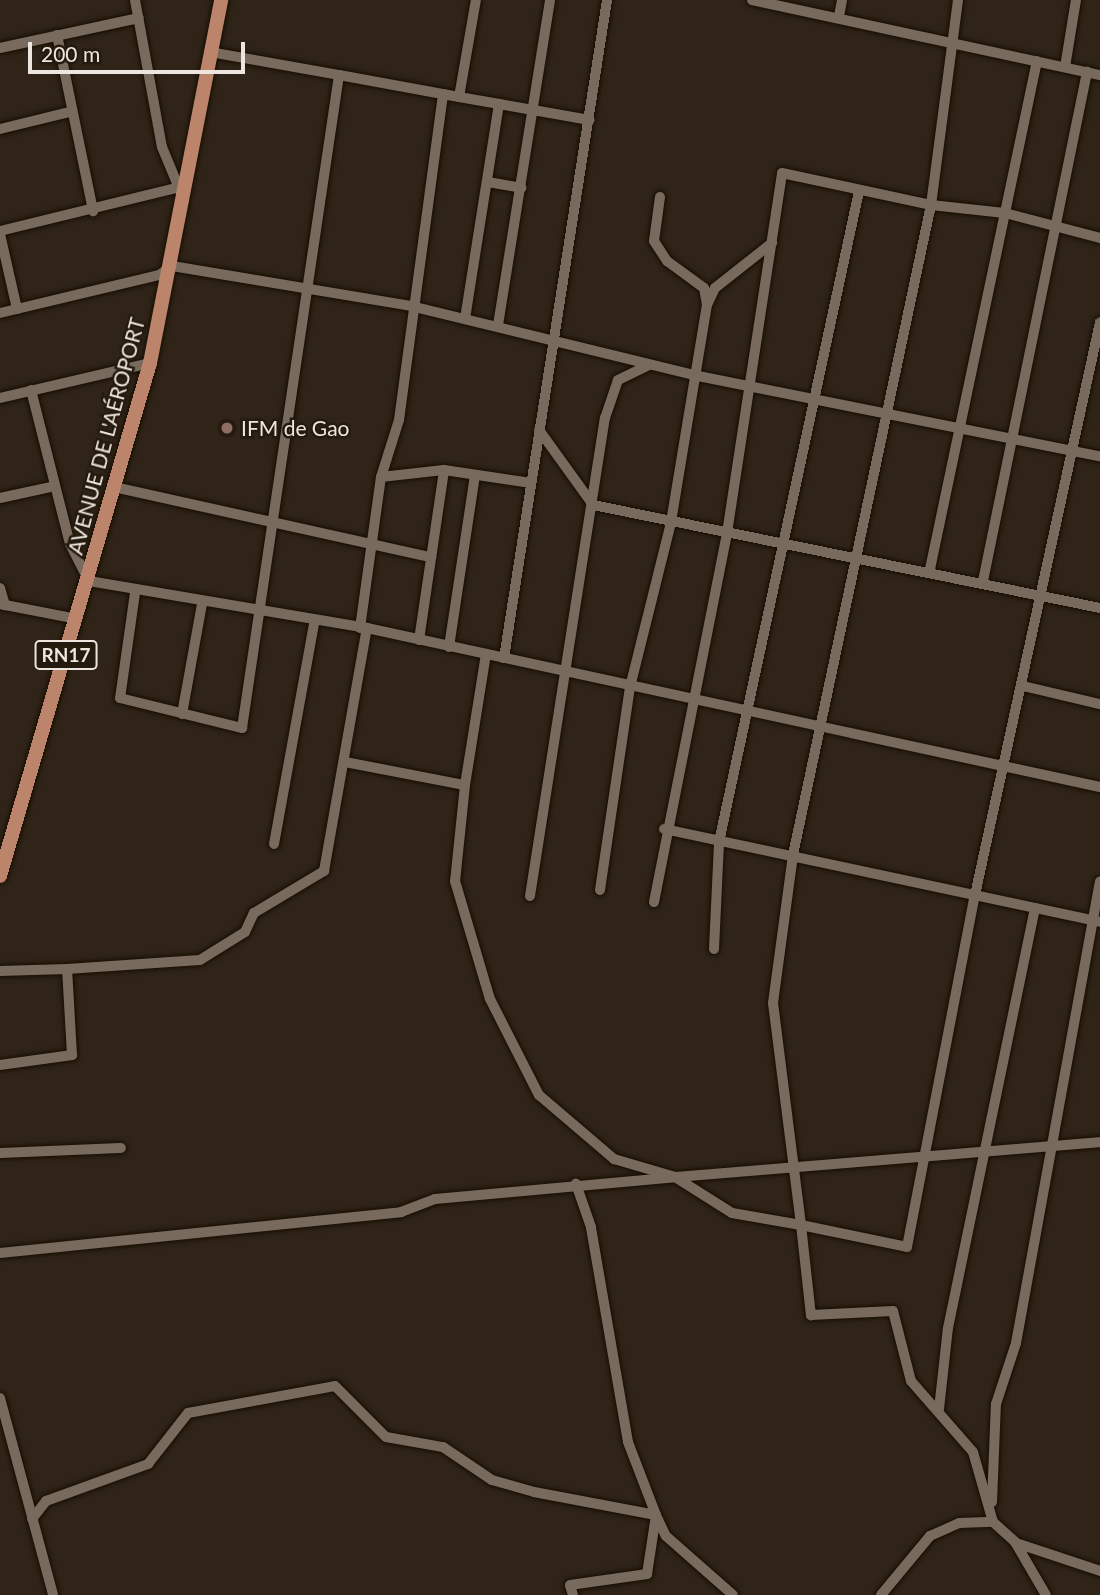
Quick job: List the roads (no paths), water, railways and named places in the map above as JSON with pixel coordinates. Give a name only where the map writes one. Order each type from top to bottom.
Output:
[{"type":"main road","name":"AVENUE DE L'AÉROPORT","points":[[0,876],[3,854],[89,581],[150,363],[172,266],[183,191],[220,0]]},
{"type":"street","points":[[17,309],[0,232],[183,191],[135,0]]},
{"type":"street","points":[[212,0],[216,22]]},
{"type":"street","points":[[460,97],[476,0]]},
{"type":"street","points":[[498,325],[550,0]]},
{"type":"street","points":[[505,658],[552,337],[590,120],[607,0]]},
{"type":"street","points":[[754,0],[839,16],[1100,75]]},
{"type":"street","points":[[839,16],[842,0]]},
{"type":"street","points":[[958,0],[931,205],[824,726],[793,855],[773,1003],[811,1315],[893,1311],[911,1381],[939,1409],[973,1452],[993,1517],[1015,1542],[1046,1595]]},
{"type":"street","points":[[1065,67],[1076,0]]},
{"type":"street","points":[[0,48],[139,18]]},
{"type":"street","points":[[57,35],[70,112],[93,211]]},
{"type":"street","points":[[210,51],[590,120]]},
{"type":"street","points":[[930,569],[1037,61]]},
{"type":"street","points":[[983,581],[1087,72]]},
{"type":"street","points":[[135,593],[120,698],[242,729],[271,519],[339,75]]},
{"type":"street","points":[[0,971],[200,960],[245,932],[254,913],[324,871],[345,762],[381,477],[399,419],[411,306],[443,94]]},
{"type":"street","points":[[465,318],[499,104]]},
{"type":"street","points":[[0,129],[70,112]]},
{"type":"street","points":[[654,902],[664,829],[694,701],[727,533],[782,173],[931,205],[1005,213],[1100,238]]},
{"type":"street","points":[[488,182],[521,188]]},
{"type":"street","points":[[714,949],[719,842],[859,191]]},
{"type":"street","points":[[660,197],[654,242],[667,261],[704,288],[707,305]]},
{"type":"street","points":[[600,890],[630,687],[671,522],[693,375],[707,305],[715,288],[772,243]]},
{"type":"street","points":[[0,313],[159,275],[172,266],[411,306],[552,337],[693,375],[1100,456]]},
{"type":"street","points":[[486,654],[465,785],[455,881],[490,999],[539,1095],[614,1158],[675,1177],[732,1213],[907,1247],[922,1155],[975,895],[1008,767],[1068,449],[1100,322]]},
{"type":"street","points":[[0,398],[150,363]]},
{"type":"street","points":[[530,897],[563,672],[593,505],[601,434],[618,380],[649,365]]},
{"type":"street","points":[[31,390],[70,544],[89,581],[135,593],[260,610],[314,623],[363,628],[694,701],[745,715],[824,726],[1100,787]]},
{"type":"street","points":[[539,430],[593,505],[783,544],[930,569],[1100,608]]},
{"type":"street","points":[[381,477],[444,470],[531,483]]},
{"type":"street","points":[[419,640],[444,470]]},
{"type":"street","points":[[449,647],[475,475]]},
{"type":"street","points":[[0,498],[55,486]]},
{"type":"street","points":[[114,487],[271,519],[431,557]]},
{"type":"street","points":[[0,588],[2,605],[77,619]]},
{"type":"street","points":[[183,713],[202,604]]},
{"type":"street","points":[[274,844],[314,623]]},
{"type":"street","points":[[1023,686],[1100,704]]},
{"type":"street","points":[[345,762],[465,785]]},
{"type":"street","points":[[664,829],[1096,921]]},
{"type":"street","points":[[993,1517],[996,1405],[1016,1343],[1096,921],[1100,882]]},
{"type":"street","points":[[939,1409],[948,1328],[1035,908]]},
{"type":"street","points":[[0,1065],[72,1055],[67,969]]},
{"type":"street","points":[[0,1253],[401,1212],[435,1199],[576,1184],[794,1170],[922,1155],[1052,1148],[1100,1142]]},
{"type":"street","points":[[0,1153],[121,1147]]},
{"type":"street","points":[[576,1184],[591,1227],[628,1443],[666,1536],[733,1595]]},
{"type":"street","points":[[32,1519],[46,1501],[148,1464],[188,1413],[335,1386],[386,1437],[443,1447],[492,1479],[534,1492],[656,1515]]},
{"type":"street","points":[[0,1398],[53,1595]]},
{"type":"street","points":[[573,1595],[570,1585],[647,1574],[656,1515]]},
{"type":"street","points":[[881,1595],[930,1536],[959,1523],[993,1517]]},
{"type":"street","points":[[1015,1542],[1100,1571]]},
{"type":"place","name":"IFM de Gao","points":[[227,428]]}]
